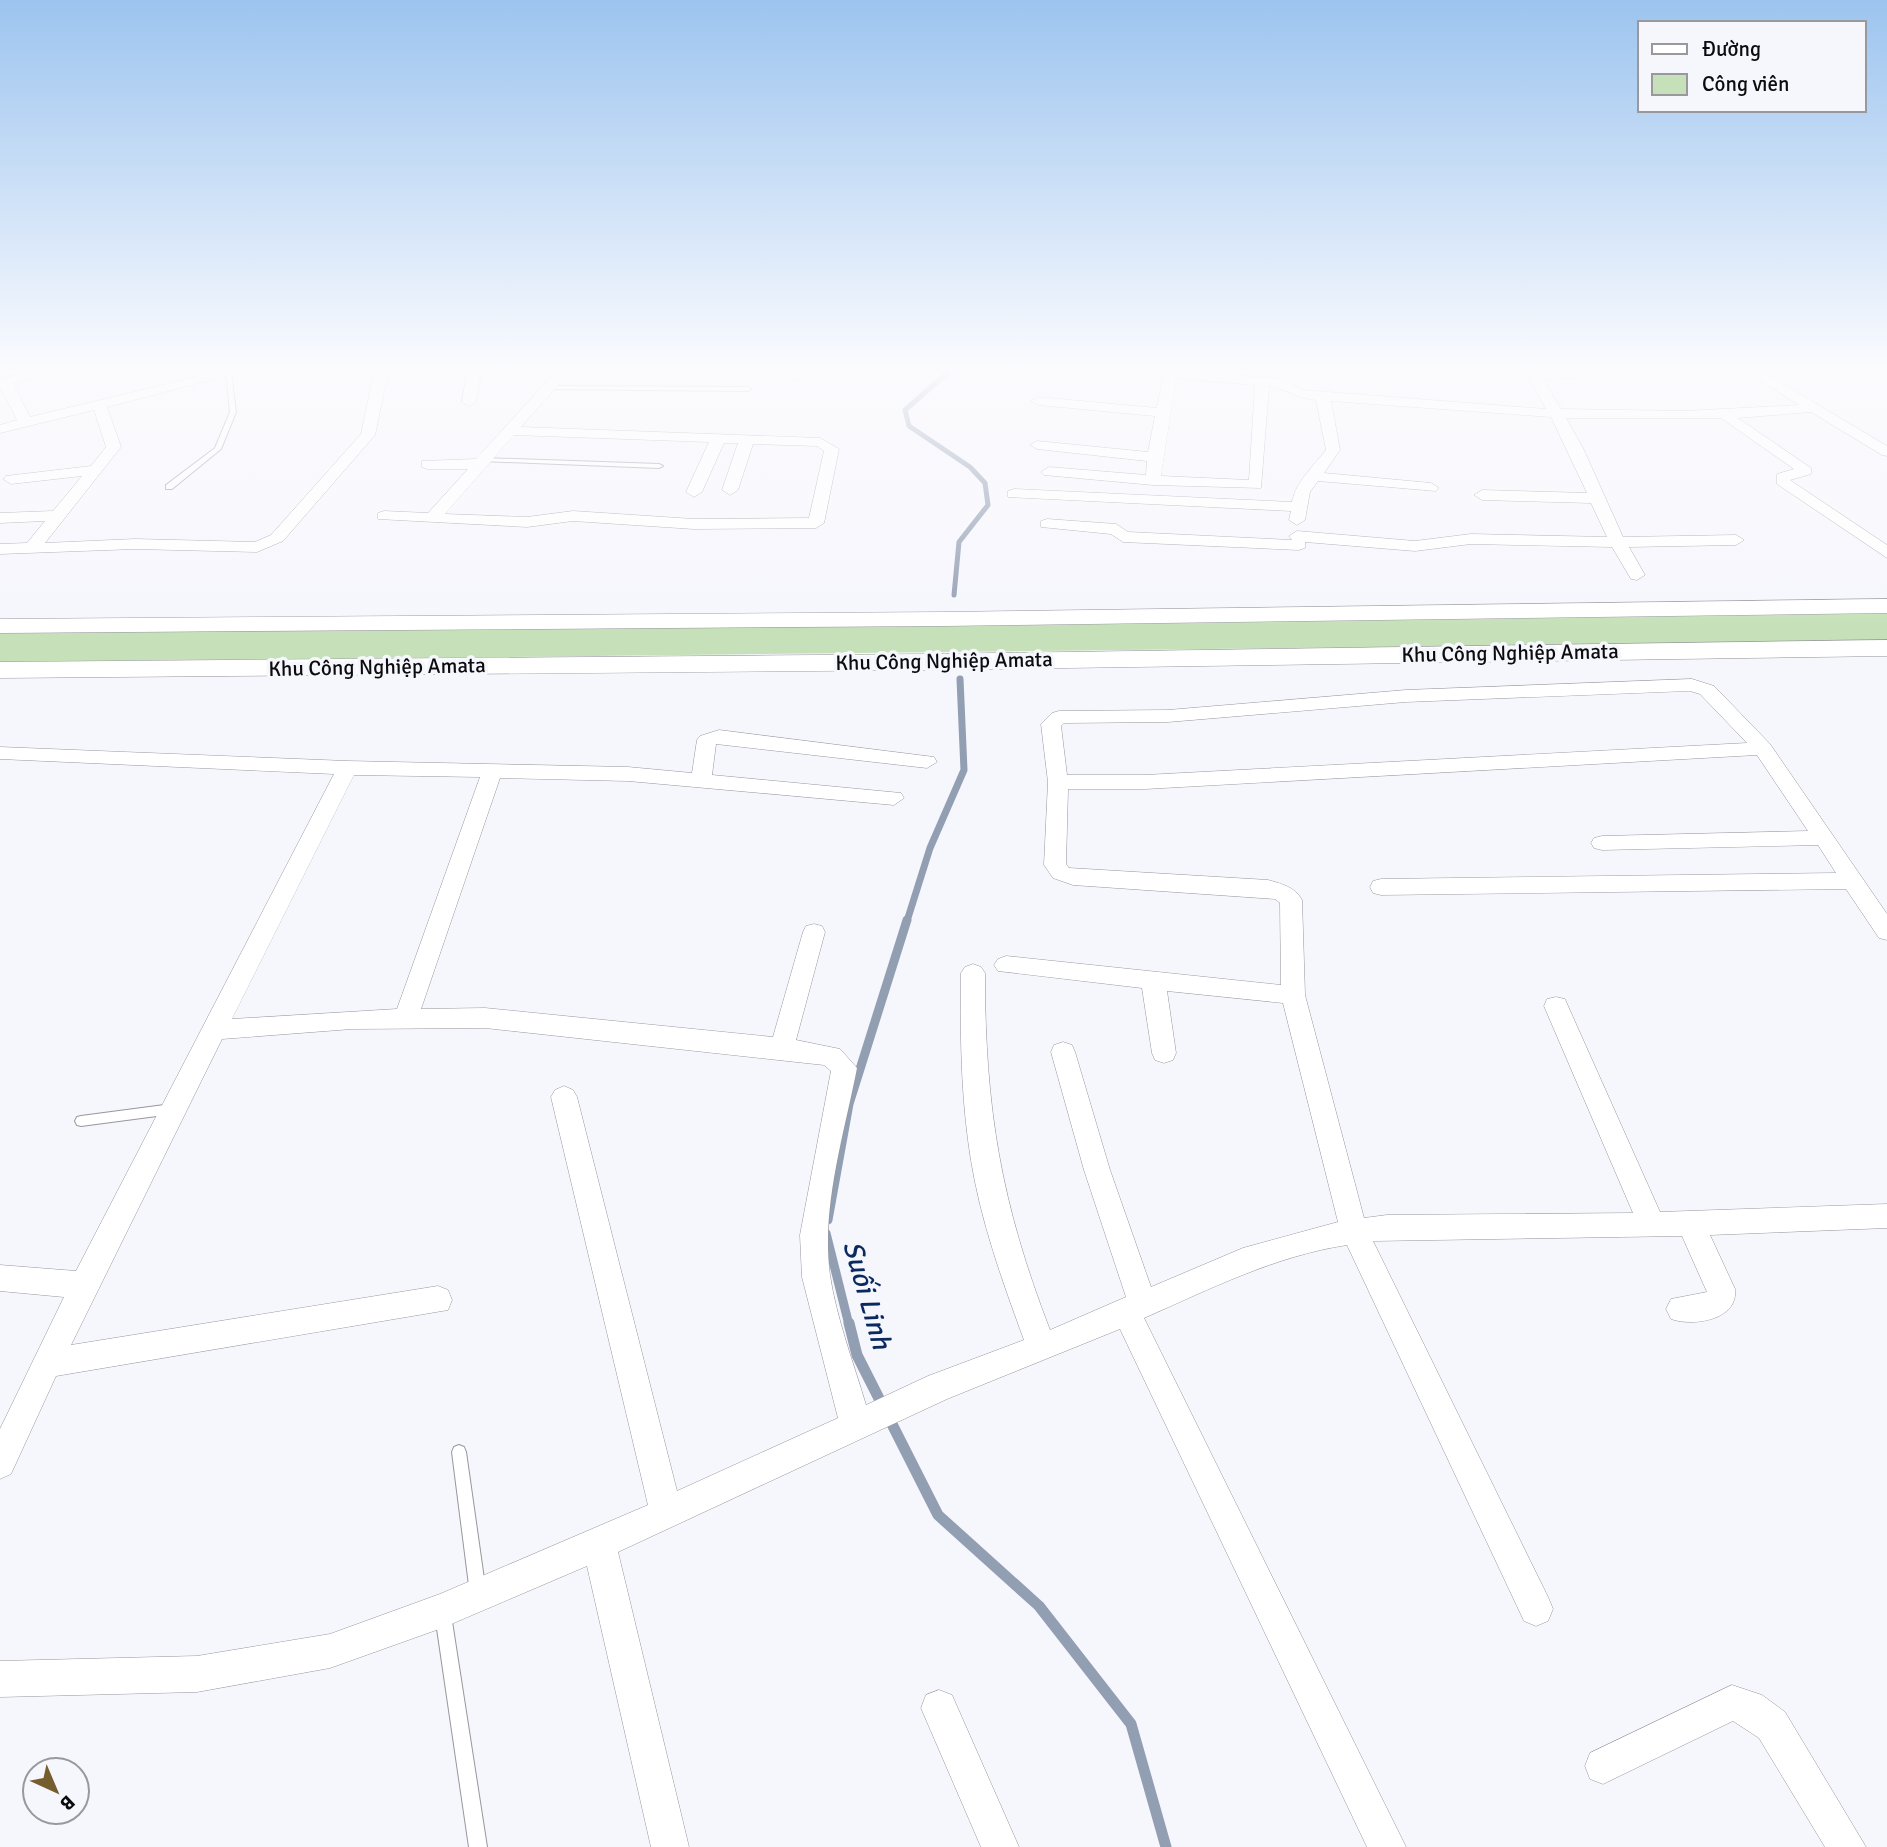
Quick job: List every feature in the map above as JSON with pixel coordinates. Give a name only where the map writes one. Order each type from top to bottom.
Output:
[{"type":"street","points":[[32,548],[108,454]]},
{"type":"street","points":[[0,549],[135,544],[257,547],[268,544],[350,454]]},
{"type":"street","points":[[433,517],[490,454]]},
{"type":"street","points":[[694,492],[711,454]]},
{"type":"street","points":[[730,490],[742,454]]},
{"type":"street","points":[[384,516],[527,522],[580,516],[694,524],[816,523],[831,454]]},
{"type":"street","points":[[1128,454],[1156,457],[1153,480]]},
{"type":"street","points":[[1048,472],[1256,485],[1258,454]]},
{"type":"street","points":[[1299,544],[1298,507],[1312,476],[1330,454]]},
{"type":"street","points":[[1579,454],[1618,542],[1637,575]]},
{"type":"street","points":[[1781,454],[1806,471],[1782,477],[1782,481],[1887,553]]},
{"type":"street","points":[[427,464],[482,462]]},
{"type":"street","points":[[11,479],[96,470]]},
{"type":"street","points":[[1312,476],[1431,488]]},
{"type":"street","points":[[1546,491],[1596,496]]},
{"type":"street","points":[[1014,494],[1298,507]]},
{"type":"street","points":[[1482,495],[1596,496]]},
{"type":"street","points":[[0,518],[57,516]]},
{"type":"street","points":[[1047,524],[1116,529],[1123,537],[1415,547],[1455,541],[1736,540]]},
{"type":"street","points":[[1447,526],[1455,541]]},
{"type":"street","name":"Khu Công Nghiệp Amata","points":[[0,626],[902,619],[1887,606]]},
{"type":"street","name":"Khu Công Nghiệp Amata","points":[[0,670],[915,662],[1887,648]]},
{"type":"street","points":[[1536,1609],[1354,1231],[1293,995],[1291,900],[1283,892],[1268,888],[1073,877],[1061,873],[1055,865],[1058,782],[1051,724],[1059,717],[1168,716],[1406,696],[1692,685],[1707,691],[1763,748],[1850,881],[1887,932]]},
{"type":"street","points":[[701,781],[707,740],[719,736],[927,762]]},
{"type":"street","points":[[1058,782],[1145,782],[1763,748]]},
{"type":"street","points":[[0,753],[346,768],[628,774],[894,798]]},
{"type":"street","points":[[0,1463],[84,1285],[346,768]]},
{"type":"street","points":[[406,1018],[493,770]]},
{"type":"street","points":[[1602,843],[1822,838]]},
{"type":"street","points":[[1381,887],[1850,881]]},
{"type":"street","points":[[782,1048],[814,932]]},
{"type":"street","points":[[1006,965],[1293,995]]},
{"type":"street","points":[[973,973],[973,1028],[984,1158],[1014,1275],[1042,1348]]},
{"type":"street","points":[[1153,980],[1164,1053]]},
{"type":"street","points":[[1556,1006],[1652,1225]]},
{"type":"street","points":[[215,1030],[406,1018],[485,1018],[782,1048],[831,1056],[844,1069],[823,1171],[814,1234],[816,1277],[856,1426]]},
{"type":"street","points":[[1063,1052],[1134,1307],[1387,1847]]},
{"type":"street","points":[[564,1097],[666,1512]]},
{"type":"street","points":[[0,1679],[197,1674],[330,1651],[442,1611],[599,1544],[939,1387],[1042,1348],[1243,1261],[1319,1237],[1387,1227],[1652,1225],[1887,1216]]},
{"type":"street","points":[[1681,1309],[1713,1305],[1722,1298],[1721,1289],[1690,1223]]},
{"type":"street","points":[[0,1278],[84,1285]]},
{"type":"street","points":[[48,1363],[438,1300]]},
{"type":"street","points":[[599,1544],[670,1847]]},
{"type":"street","points":[[1603,1766],[1732,1703],[1749,1708],[1772,1725],[1847,1847]]},
{"type":"street","points":[[939,1708],[1000,1847]]},
{"type":"lane","points":[[169,487],[211,454]]},
{"type":"lane","points":[[482,462],[659,466]]},
{"type":"lane","points":[[81,1121],[175,1108]]},
{"type":"lane","points":[[459,1452],[478,1595]]},
{"type":"lane","points":[[442,1611],[478,1847]]},
{"type":"green space","points":[[1887,612],[1887,641],[0,663],[0,633]]},
{"type":"waterway","name":"Suối Linh","points":[[951,454],[970,467],[985,483],[988,505],[959,542],[954,595]]},
{"type":"waterway","name":"Suối Linh","points":[[907,921],[930,848],[964,770],[960,679]]},
{"type":"waterway","name":"Suối Linh","points":[[828,1220],[849,1104],[907,920]]},
{"type":"waterway","name":"Suối Linh","points":[[826,1233],[849,1325]]},
{"type":"waterway","name":"Suối Linh","points":[[849,1323],[857,1355],[938,1515],[1039,1606],[1131,1724],[1166,1847]]}]
